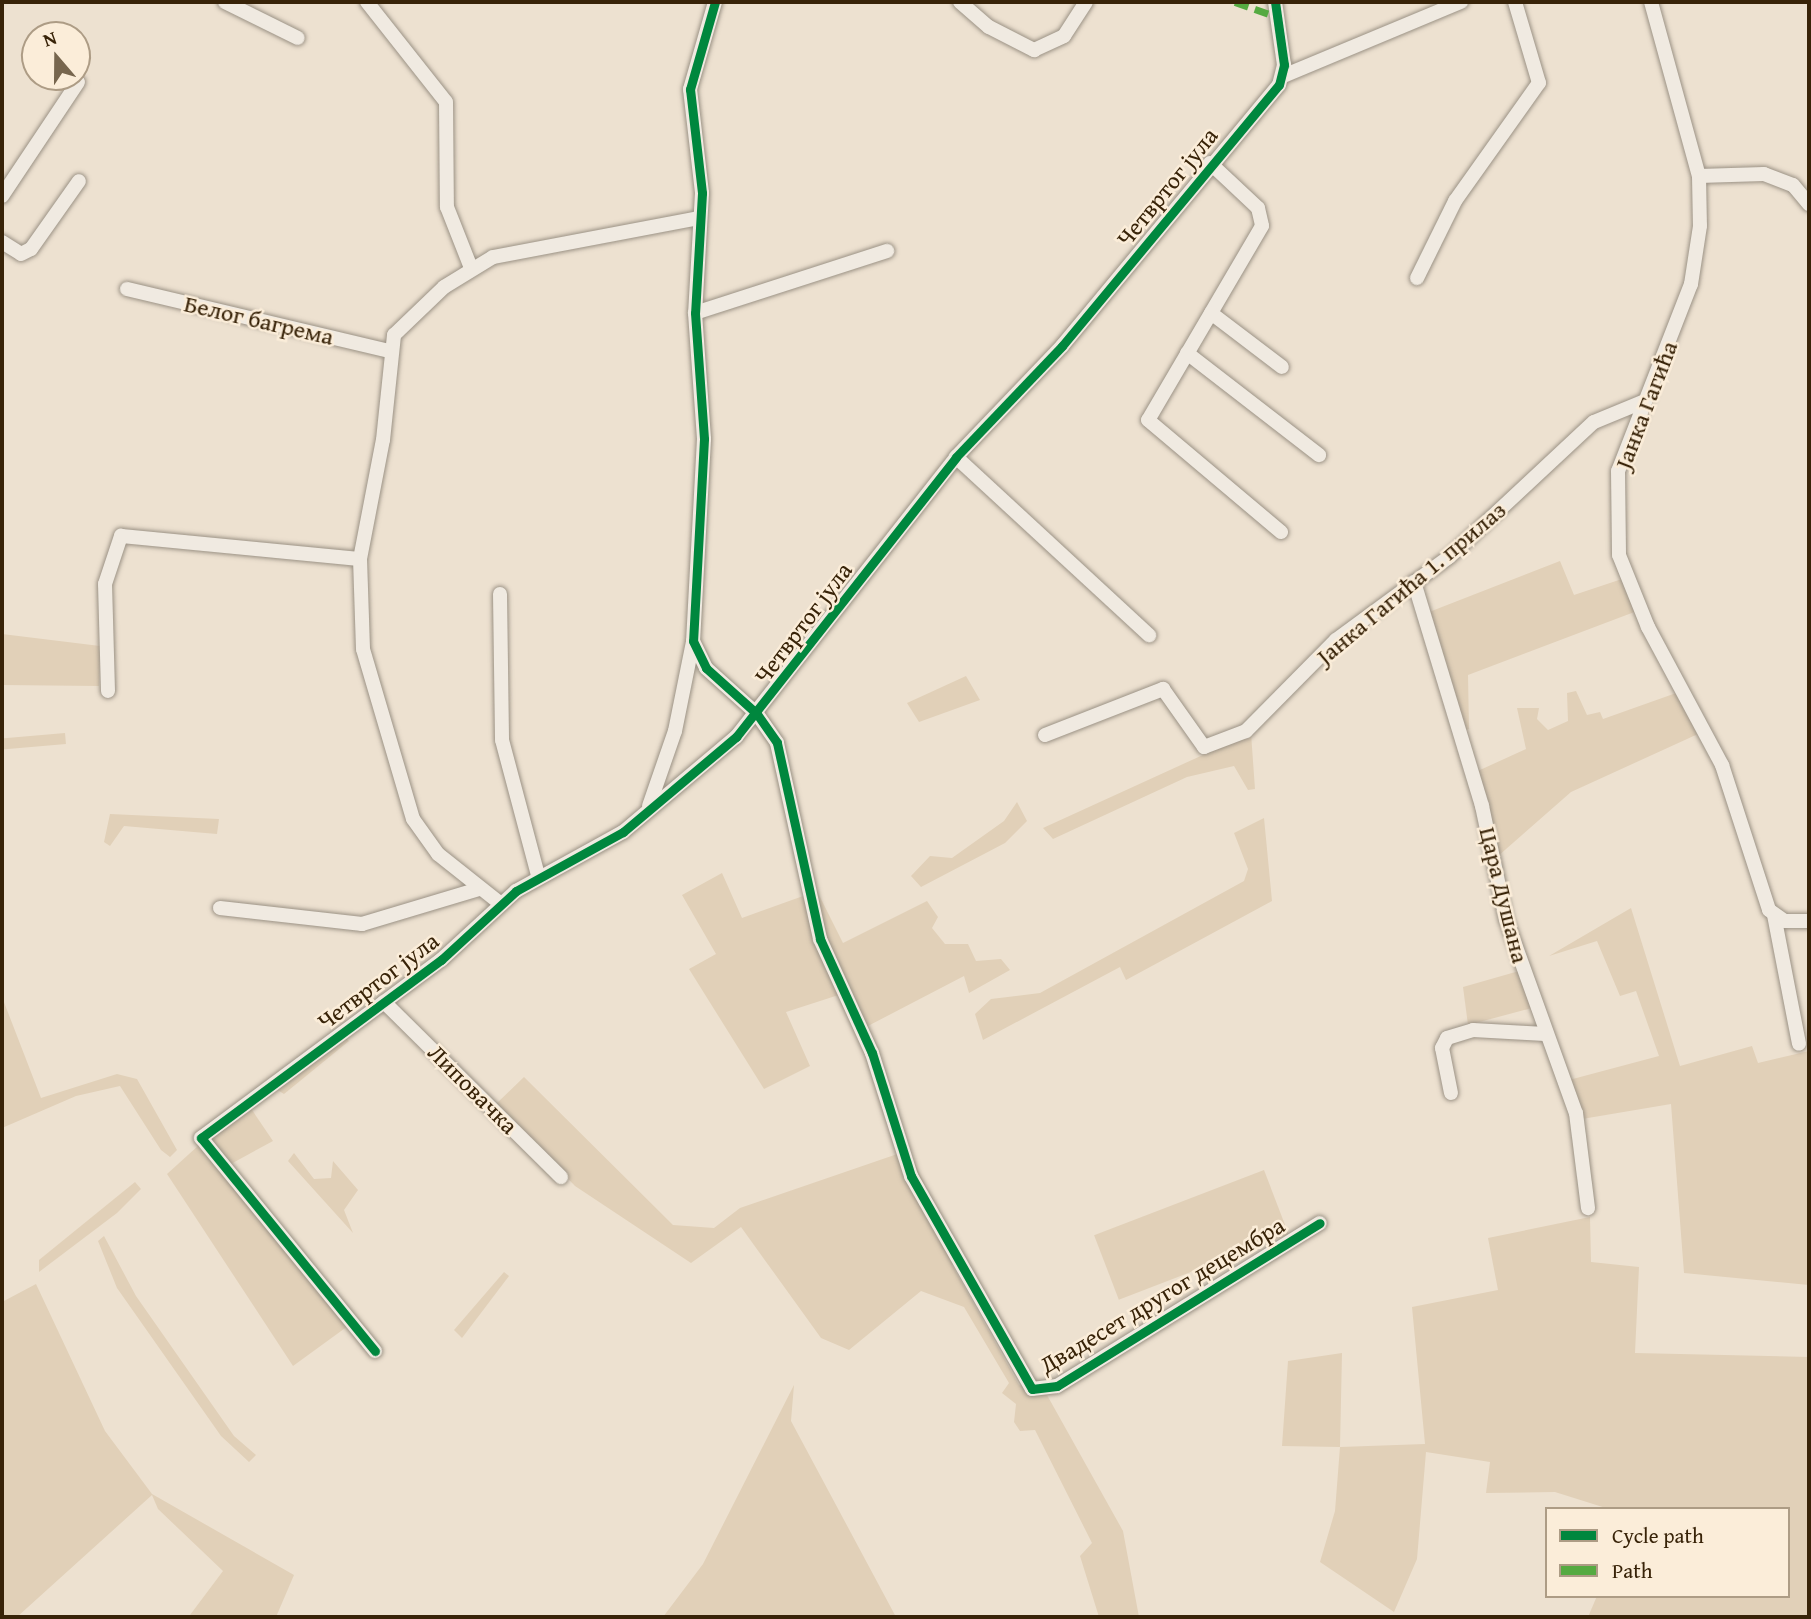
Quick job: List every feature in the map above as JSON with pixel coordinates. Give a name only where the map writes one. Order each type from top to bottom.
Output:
[{"type":"street","points":[[225,2],[298,38]]},
{"type":"street","points":[[368,2],[446,102],[447,207],[471,268]]},
{"type":"street","points":[[649,806],[675,732],[693,641],[704,439],[695,313],[699,218],[690,89],[715,2]]},
{"type":"street","points":[[960,2],[989,27],[1034,50],[1063,36],[1086,2]]},
{"type":"street","points":[[1275,2],[1283,76],[1461,2]]},
{"type":"street","points":[[1417,278],[1455,201],[1539,83],[1515,2]]},
{"type":"street","name":"Јанка Гагића","points":[[1651,2],[1699,176],[1700,226],[1691,284],[1618,471],[1619,555],[1648,627],[1722,765],[1774,915],[1799,1044]]},
{"type":"street","name":"Четвртог јула","points":[[375,1351],[201,1138],[384,1002],[538,875],[623,832],[649,806],[715,757],[757,714],[956,457],[1062,346],[1283,76]]},
{"type":"street","points":[[2,196],[72,91]]},
{"type":"street","points":[[1210,163],[1258,208],[1262,226],[1188,353],[1150,427],[1281,532]]},
{"type":"street","points":[[1699,176],[1764,174],[1793,185],[1809,204]]},
{"type":"street","points":[[2,242],[21,254],[31,249],[79,181]]},
{"type":"street","points":[[501,904],[479,889],[424,837],[401,792],[363,649],[360,559],[383,440],[390,351],[398,326],[471,268],[493,257],[699,218]]},
{"type":"street","points":[[695,313],[887,251]]},
{"type":"street","name":"Белог багрема","points":[[127,289],[390,351]]},
{"type":"street","points":[[1211,313],[1282,368]]},
{"type":"street","points":[[1188,353],[1319,455]]},
{"type":"street","name":"Јанка Гагића 1. прилаз","points":[[1045,734],[1163,689],[1201,745],[1215,746],[1246,731],[1336,640],[1479,532],[1594,422],[1645,401]]},
{"type":"street","points":[[956,457],[1149,635]]},
{"type":"street","points":[[108,691],[105,584],[121,536],[360,559]]},
{"type":"street","name":"Цара Душана","points":[[1414,582],[1482,806],[1506,919],[1545,1034],[1576,1113],[1588,1208]]},
{"type":"street","points":[[500,594],[502,740],[538,875]]},
{"type":"street","name":"Двадесет другог децембра","points":[[693,641],[706,668],[757,714],[786,764],[820,939],[872,1053],[911,1176],[1022,1381],[1032,1389],[1057,1386],[1320,1223]]},
{"type":"street","points":[[220,908],[362,924],[479,889]]},
{"type":"street","points":[[1774,915],[1809,921]]},
{"type":"street","name":"Липовачка","points":[[384,1002],[561,1177]]},
{"type":"street","points":[[1451,1093],[1442,1048],[1447,1038],[1473,1030],[1545,1034]]},
{"type":"shaded area","points":[[1560,561],[1574,595],[1622,579],[1637,611],[1468,675],[1469,729],[1457,733],[1424,614]]},
{"type":"shaded area","points":[[2,634],[100,646],[99,686],[2,685]]},
{"type":"shaded area","points":[[966,676],[980,700],[919,722],[907,703]]},
{"type":"shaded area","points":[[1576,691],[1587,715],[1600,712],[1603,719],[1679,692],[1698,734],[1571,792],[1489,864],[1469,775],[1526,749],[1517,708],[1539,708],[1537,719],[1548,730],[1568,721],[1567,693]]},
{"type":"shaded area","points":[[65,733],[66,744],[2,750],[2,739]]},
{"type":"shaded area","points":[[1251,733],[1255,789],[1248,790],[1234,766],[1187,777],[1053,839],[1043,828]]},
{"type":"shaded area","points":[[1017,802],[1027,821],[1005,843],[921,887],[911,876],[930,856],[952,858],[1004,821]]},
{"type":"shaded area","points":[[110,814],[219,819],[217,834],[124,826],[110,846],[104,842]]},
{"type":"shaded area","points":[[1264,818],[1272,901],[1126,980],[1120,967],[983,1040],[975,1014],[991,999],[1040,993],[1244,881],[1248,869],[1234,833]]},
{"type":"shaded area","points":[[722,873],[742,918],[817,891],[843,943],[927,901],[938,917],[932,928],[945,944],[968,944],[976,961],[1001,959],[1010,970],[969,993],[964,976],[866,1027],[851,991],[786,1012],[810,1066],[764,1089],[689,969],[716,954],[682,895]]},
{"type":"shaded area","points":[[1631,908],[1680,1066],[1752,1046],[1758,1063],[1809,1051],[1809,1285],[1684,1273],[1671,1104],[1582,1119],[1569,1080],[1659,1056],[1636,991],[1620,996],[1597,941],[1549,956]]},
{"type":"shaded area","points":[[1519,971],[1532,1008],[1468,1025],[1463,987]]},
{"type":"shaded area","points":[[2,997],[41,1098],[117,1074],[137,1079],[177,1150],[170,1157],[161,1150],[120,1086],[76,1096],[2,1128]]},
{"type":"shaded area","points":[[344,1036],[349,1041],[284,1094],[276,1089]]},
{"type":"shaded area","points":[[524,1077],[673,1225],[714,1228],[740,1208],[909,1150],[958,1259],[952,1265],[1019,1385],[1047,1395],[1123,1531],[1139,1617],[1099,1617],[1080,1556],[1092,1543],[1035,1430],[1020,1431],[1014,1422],[1016,1404],[1002,1393],[1009,1383],[964,1307],[921,1291],[849,1350],[821,1338],[741,1227],[691,1263],[575,1186],[496,1104]]},
{"type":"shaded area","points":[[250,1107],[273,1141],[229,1165],[207,1139]]},
{"type":"shaded area","points":[[199,1145],[348,1326],[293,1366],[167,1174]]},
{"type":"shaded area","points":[[294,1153],[314,1179],[331,1178],[333,1161],[358,1190],[344,1210],[353,1233],[288,1161]]},
{"type":"shaded area","points":[[1264,1170],[1289,1234],[1119,1300],[1094,1235]]},
{"type":"shaded area","points":[[135,1182],[141,1189],[117,1213],[39,1272],[39,1260]]},
{"type":"shaded area","points":[[1590,1217],[1591,1262],[1639,1267],[1635,1353],[1809,1357],[1809,1617],[1588,1617],[1596,1598],[1790,1598],[1790,1507],[1603,1507],[1555,1492],[1486,1493],[1490,1462],[1426,1452],[1417,1559],[1394,1612],[1320,1562],[1335,1511],[1340,1447],[1425,1444],[1412,1307],[1498,1290],[1488,1238]]},
{"type":"shaded area","points":[[104,1236],[136,1296],[234,1436],[256,1455],[249,1462],[221,1436],[117,1288],[98,1241]]},
{"type":"shaded area","points":[[504,1272],[509,1276],[462,1338],[454,1330]]},
{"type":"shaded area","points":[[36,1284],[105,1431],[152,1494],[294,1575],[276,1617],[190,1615],[223,1571],[158,1509],[152,1495],[17,1617],[2,1617],[2,1302]]},
{"type":"shaded area","points":[[1342,1353],[1340,1447],[1282,1446],[1288,1361]]},
{"type":"shaded area","points":[[794,1385],[791,1421],[896,1617],[663,1617],[703,1564]]},
{"type":"marked path","points":[[1235,2],[1275,16]]},
{"type":"cycle path","points":[[715,2],[690,89],[702,193],[695,313],[704,439],[693,641],[706,668],[757,714],[777,743],[820,939],[872,1053],[911,1176],[1032,1389],[1057,1386],[1320,1223]]},
{"type":"cycle path","points":[[375,1351],[201,1138],[441,960],[516,891],[623,832],[736,737],[956,457],[1062,346],[1279,85],[1284,65],[1275,2]]}]
